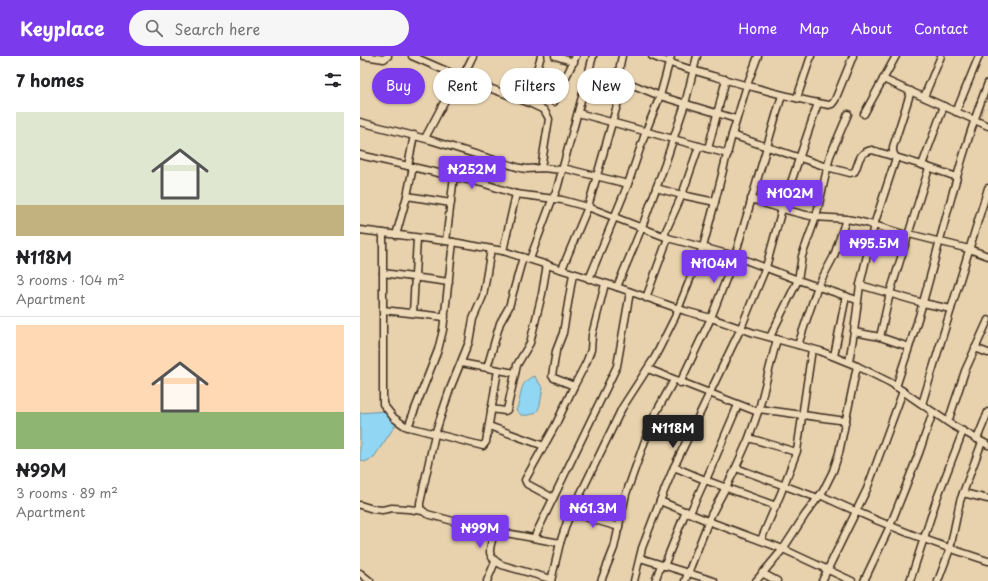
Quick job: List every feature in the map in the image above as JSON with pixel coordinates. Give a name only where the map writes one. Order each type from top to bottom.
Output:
[{"type":"street","points":[[364,56],[384,59],[388,56]]},
{"type":"street","points":[[412,56],[439,68]]},
{"type":"street","points":[[466,68],[473,56]]},
{"type":"street","points":[[537,68],[541,56]]},
{"type":"street","points":[[555,56],[575,59],[569,71]]},
{"type":"street","points":[[488,368],[500,323],[509,307],[526,258],[558,190],[593,56]]},
{"type":"street","points":[[620,68],[622,56]]},
{"type":"street","points":[[652,56],[668,63],[782,95],[829,105],[832,104],[853,56]]},
{"type":"street","points":[[589,279],[628,184],[660,96],[671,56]]},
{"type":"street","points":[[617,287],[642,227],[674,138],[685,104],[697,56]]},
{"type":"street","points":[[495,531],[489,552],[490,557],[495,562],[502,566],[551,580],[566,522],[622,408],[648,370],[678,308],[703,247],[716,202],[736,119],[758,56]]},
{"type":"street","points":[[797,98],[811,56]]},
{"type":"street","points":[[864,114],[896,56]]},
{"type":"street","points":[[924,97],[941,56]]},
{"type":"street","points":[[956,112],[979,56]]},
{"type":"street","points":[[708,149],[726,79]]},
{"type":"street","points":[[883,79],[988,126]]},
{"type":"street","points":[[896,387],[923,303],[939,241],[974,120],[988,83]]},
{"type":"street","points":[[635,86],[660,96],[736,119]]},
{"type":"street","points":[[849,362],[860,284],[874,225],[896,158],[893,152],[893,147],[910,91]]},
{"type":"street","points":[[601,581],[614,548],[626,494],[654,418],[677,382],[711,318],[735,256],[782,95]]},
{"type":"street","points":[[634,581],[642,548],[674,467],[741,328],[766,267],[782,209],[818,103]]},
{"type":"street","points":[[425,138],[445,104]]},
{"type":"street","points":[[531,104],[544,110],[549,120],[541,168]]},
{"type":"street","points":[[562,269],[588,207],[617,104]]},
{"type":"street","points":[[922,165],[944,106]]},
{"type":"street","points":[[578,113],[728,154]]},
{"type":"street","points":[[770,337],[798,280],[802,256],[816,217],[827,167],[833,148],[848,114]]},
{"type":"street","points":[[360,122],[425,138],[520,168],[563,169],[628,184]]},
{"type":"street","points":[[732,135],[827,167],[850,173],[854,172],[862,154],[866,151],[872,150],[958,177]]},
{"type":"street","points":[[396,235],[407,196],[414,136]]},
{"type":"street","points":[[668,238],[664,235],[682,195],[699,146]]},
{"type":"street","points":[[360,155],[454,176],[516,194],[552,200],[562,200],[588,207],[668,238],[735,256],[798,280],[857,300]]},
{"type":"street","points":[[880,337],[890,293],[929,168]]},
{"type":"street","points":[[446,241],[454,176]]},
{"type":"street","points":[[656,188],[716,202]]},
{"type":"street","points":[[922,404],[988,188]]},
{"type":"street","points":[[503,250],[516,194]]},
{"type":"street","points":[[407,196],[451,203]]},
{"type":"street","points":[[751,199],[782,209],[816,217],[846,219],[874,225],[908,235],[969,249],[988,256]]},
{"type":"street","points":[[798,345],[818,286],[834,256],[846,219]]},
{"type":"street","points":[[360,230],[503,250],[646,298],[834,356],[857,366],[903,391],[948,422],[982,442]]},
{"type":"street","points":[[383,233],[383,404],[394,418],[408,427],[482,446],[486,442],[498,370]]},
{"type":"street","points":[[413,314],[417,238]]},
{"type":"street","points":[[646,298],[668,238]]},
{"type":"street","points":[[408,427],[438,350],[445,317],[453,242]]},
{"type":"street","points":[[491,249],[483,296],[473,319],[469,342],[450,389],[435,434],[420,508],[427,514],[454,522],[560,543]]},
{"type":"street","points":[[491,410],[507,410],[517,366],[530,343],[542,294],[547,264]]},
{"type":"street","points":[[383,273],[449,282]]},
{"type":"street","points":[[573,274],[563,333],[556,351],[552,376],[574,386]]},
{"type":"street","points":[[553,498],[527,484],[525,480],[556,426],[586,363],[591,350],[592,335],[605,284]]},
{"type":"street","points":[[860,284],[923,303],[951,309]]},
{"type":"street","points":[[534,538],[617,366],[630,292]]},
{"type":"street","points":[[834,356],[846,296]]},
{"type":"street","points":[[383,310],[445,317]]},
{"type":"street","points":[[948,422],[965,371],[988,320]]},
{"type":"street","points":[[854,332],[880,337],[909,347]]},
{"type":"street","points":[[685,581],[708,521],[736,468],[759,411],[777,339]]},
{"type":"street","points":[[975,348],[988,353]]},
{"type":"street","points":[[761,540],[776,506],[796,452],[812,349]]},
{"type":"street","points":[[461,362],[515,373]]},
{"type":"street","points":[[756,581],[783,549],[819,497],[833,471],[839,454],[857,366]]},
{"type":"street","points":[[648,370],[738,405],[759,411],[846,421]]},
{"type":"street","points":[[822,581],[867,488],[903,391]]},
{"type":"street","points":[[655,581],[688,512],[706,480],[738,405]]},
{"type":"street","points":[[864,581],[890,526],[919,453],[933,412]]},
{"type":"street","points":[[938,581],[950,549],[956,516],[982,442],[988,412]]},
{"type":"street","points":[[489,426],[544,446]]},
{"type":"street","points":[[910,581],[936,501],[963,431]]},
{"type":"street","points":[[748,438],[796,452]]},
{"type":"street","points":[[674,467],[776,506]]},
{"type":"street","points":[[736,468],[819,497],[950,549],[988,561]]},
{"type":"street","points":[[964,493],[988,499]]},
{"type":"street","points":[[660,501],[783,549],[852,581]]},
{"type":"street","points":[[360,505],[382,510],[392,508],[423,511]]},
{"type":"street","points":[[571,513],[619,527]]},
{"type":"street","points":[[640,558],[714,581]]},
{"type":"street","points":[[487,581],[495,562]]},
{"type":"street","points":[[360,573],[370,581]]},
{"type":"street","points":[[762,573],[777,581]]},
{"type":"water","points":[[534,376],[543,388],[539,408],[537,412],[533,414],[521,415],[516,410],[521,391],[525,382]]},
{"type":"water","points":[[385,411],[395,421],[395,426],[374,457],[365,462],[360,460],[360,413]]}]
